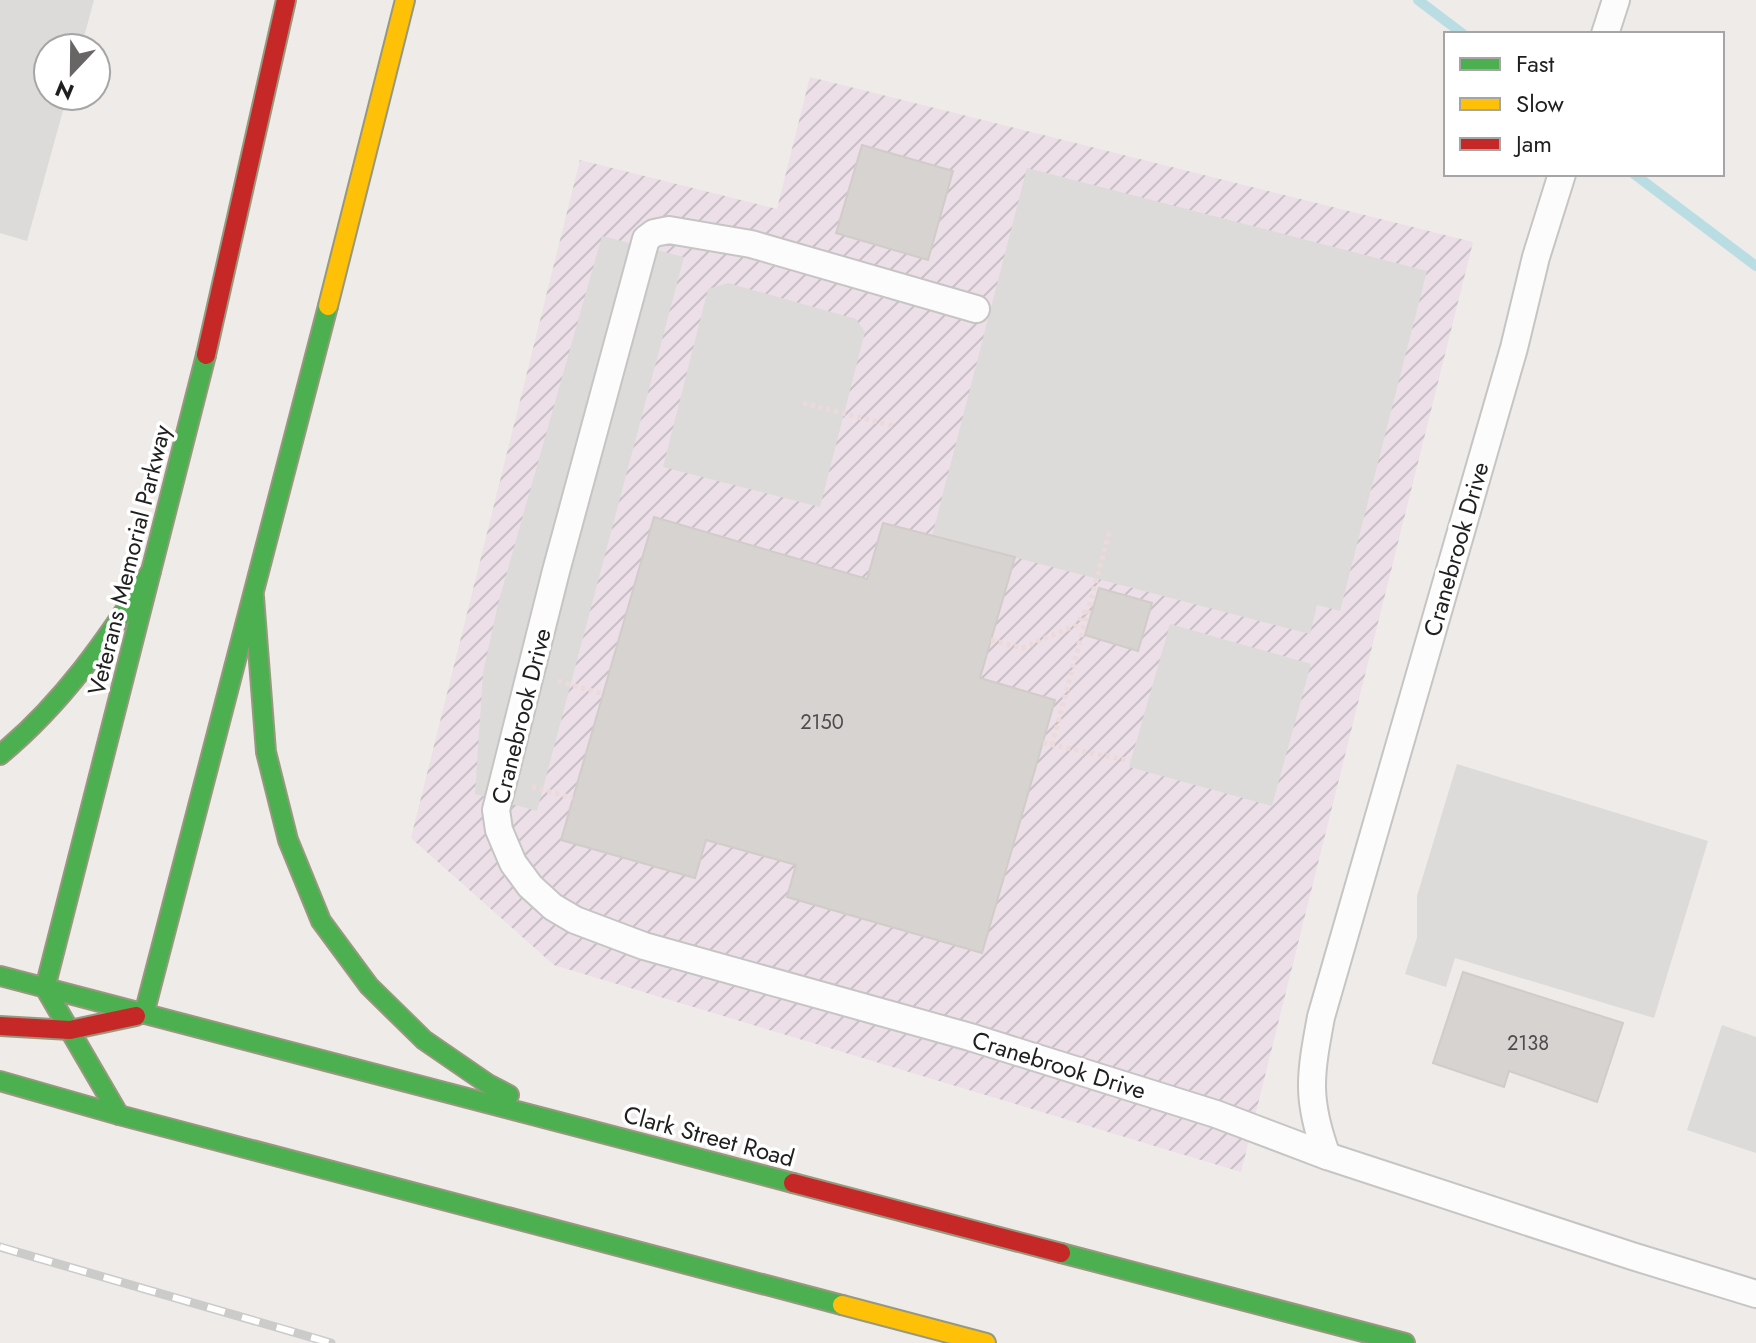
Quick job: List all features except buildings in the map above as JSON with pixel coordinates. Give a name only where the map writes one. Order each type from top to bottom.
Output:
[{"type":"main road","name":"Veterans Memorial Parkway","points":[[45,988],[222,292],[286,0]]},
{"type":"main road","points":[[0,1026],[70,1030],[144,1014],[254,597],[405,0]]},
{"type":"main road","points":[[0,755],[23,738],[94,660],[151,571]]},
{"type":"main road","points":[[254,597],[266,752],[288,840],[321,921],[369,986],[424,1040],[488,1084],[561,1122]]},
{"type":"main road","name":"Clark Street Road","points":[[0,976],[1405,1343]]},
{"type":"main road","points":[[45,988],[119,1115]]},
{"type":"main road","points":[[0,1081],[986,1343]]},
{"type":"street","points":[[1606,32],[1616,0]]},
{"type":"street","name":"Cranebrook Drive","points":[[1327,1156],[1314,1121],[1310,1088],[1321,1017],[1561,176]]},
{"type":"street","name":"Cranebrook Drive","points":[[976,309],[751,244],[669,230],[654,233],[646,239],[496,810],[499,830],[513,863],[530,886],[553,907],[575,920],[644,946],[999,1046],[1216,1114],[1327,1156],[1756,1294]]},
{"type":"path","points":[[803,403],[894,426]]},
{"type":"path","points":[[1052,745],[1110,529]]},
{"type":"path","points":[[991,640],[1022,648],[1076,625],[1090,602]]},
{"type":"path","points":[[530,673],[603,694]]},
{"type":"path","points":[[1043,743],[1130,761]]},
{"type":"path","points":[[504,779],[573,798]]},
{"type":"shaded area","points":[[0,0],[94,0],[85,32],[32,32],[32,112],[63,112],[27,241],[0,233]]},
{"type":"shaded area","points":[[810,77],[1473,242],[1241,1172],[554,965],[411,838],[580,160],[777,209]]},
{"type":"shaded area","points":[[1027,168],[1427,271],[1340,611],[1317,605],[1310,634],[932,536]]},
{"type":"shaded area","points":[[602,236],[684,257],[537,811],[475,794],[483,673],[498,604]]},
{"type":"shaded area","points":[[728,283],[856,319],[865,332],[820,507],[663,467],[708,289]]},
{"type":"shaded area","points":[[1170,624],[1311,664],[1272,806],[1129,767]]},
{"type":"shaded area","points":[[1457,764],[1708,841],[1654,1018],[1455,958],[1446,987],[1405,974],[1417,938],[1417,896]]},
{"type":"shaded area","points":[[1722,1025],[1756,1037],[1756,1153],[1687,1130]]},
{"type":"waterway","points":[[1418,0],[1460,32]]},
{"type":"waterway","points":[[1637,176],[1756,266]]},
{"type":"railway","points":[[0,1247],[331,1343]]},
{"type":"traffic: fast","points":[[144,1014],[328,306]]},
{"type":"traffic: fast","points":[[119,1115],[45,988],[206,355]]},
{"type":"traffic: fast","points":[[0,755],[44,714],[83,669],[151,571]]},
{"type":"traffic: fast","points":[[254,597],[266,752],[288,840],[321,921],[369,986],[424,1040],[509,1095]]},
{"type":"traffic: fast","points":[[0,976],[793,1183]]},
{"type":"traffic: fast","points":[[0,1081],[842,1305]]},
{"type":"traffic: fast","points":[[1061,1253],[1405,1343]]},
{"type":"traffic: slow","points":[[328,306],[405,0]]},
{"type":"traffic: slow","points":[[842,1305],[986,1343]]},
{"type":"traffic: jam","points":[[206,355],[286,0]]},
{"type":"traffic: jam","points":[[0,1026],[70,1030],[136,1016]]},
{"type":"traffic: jam","points":[[793,1183],[1061,1253]]}]
